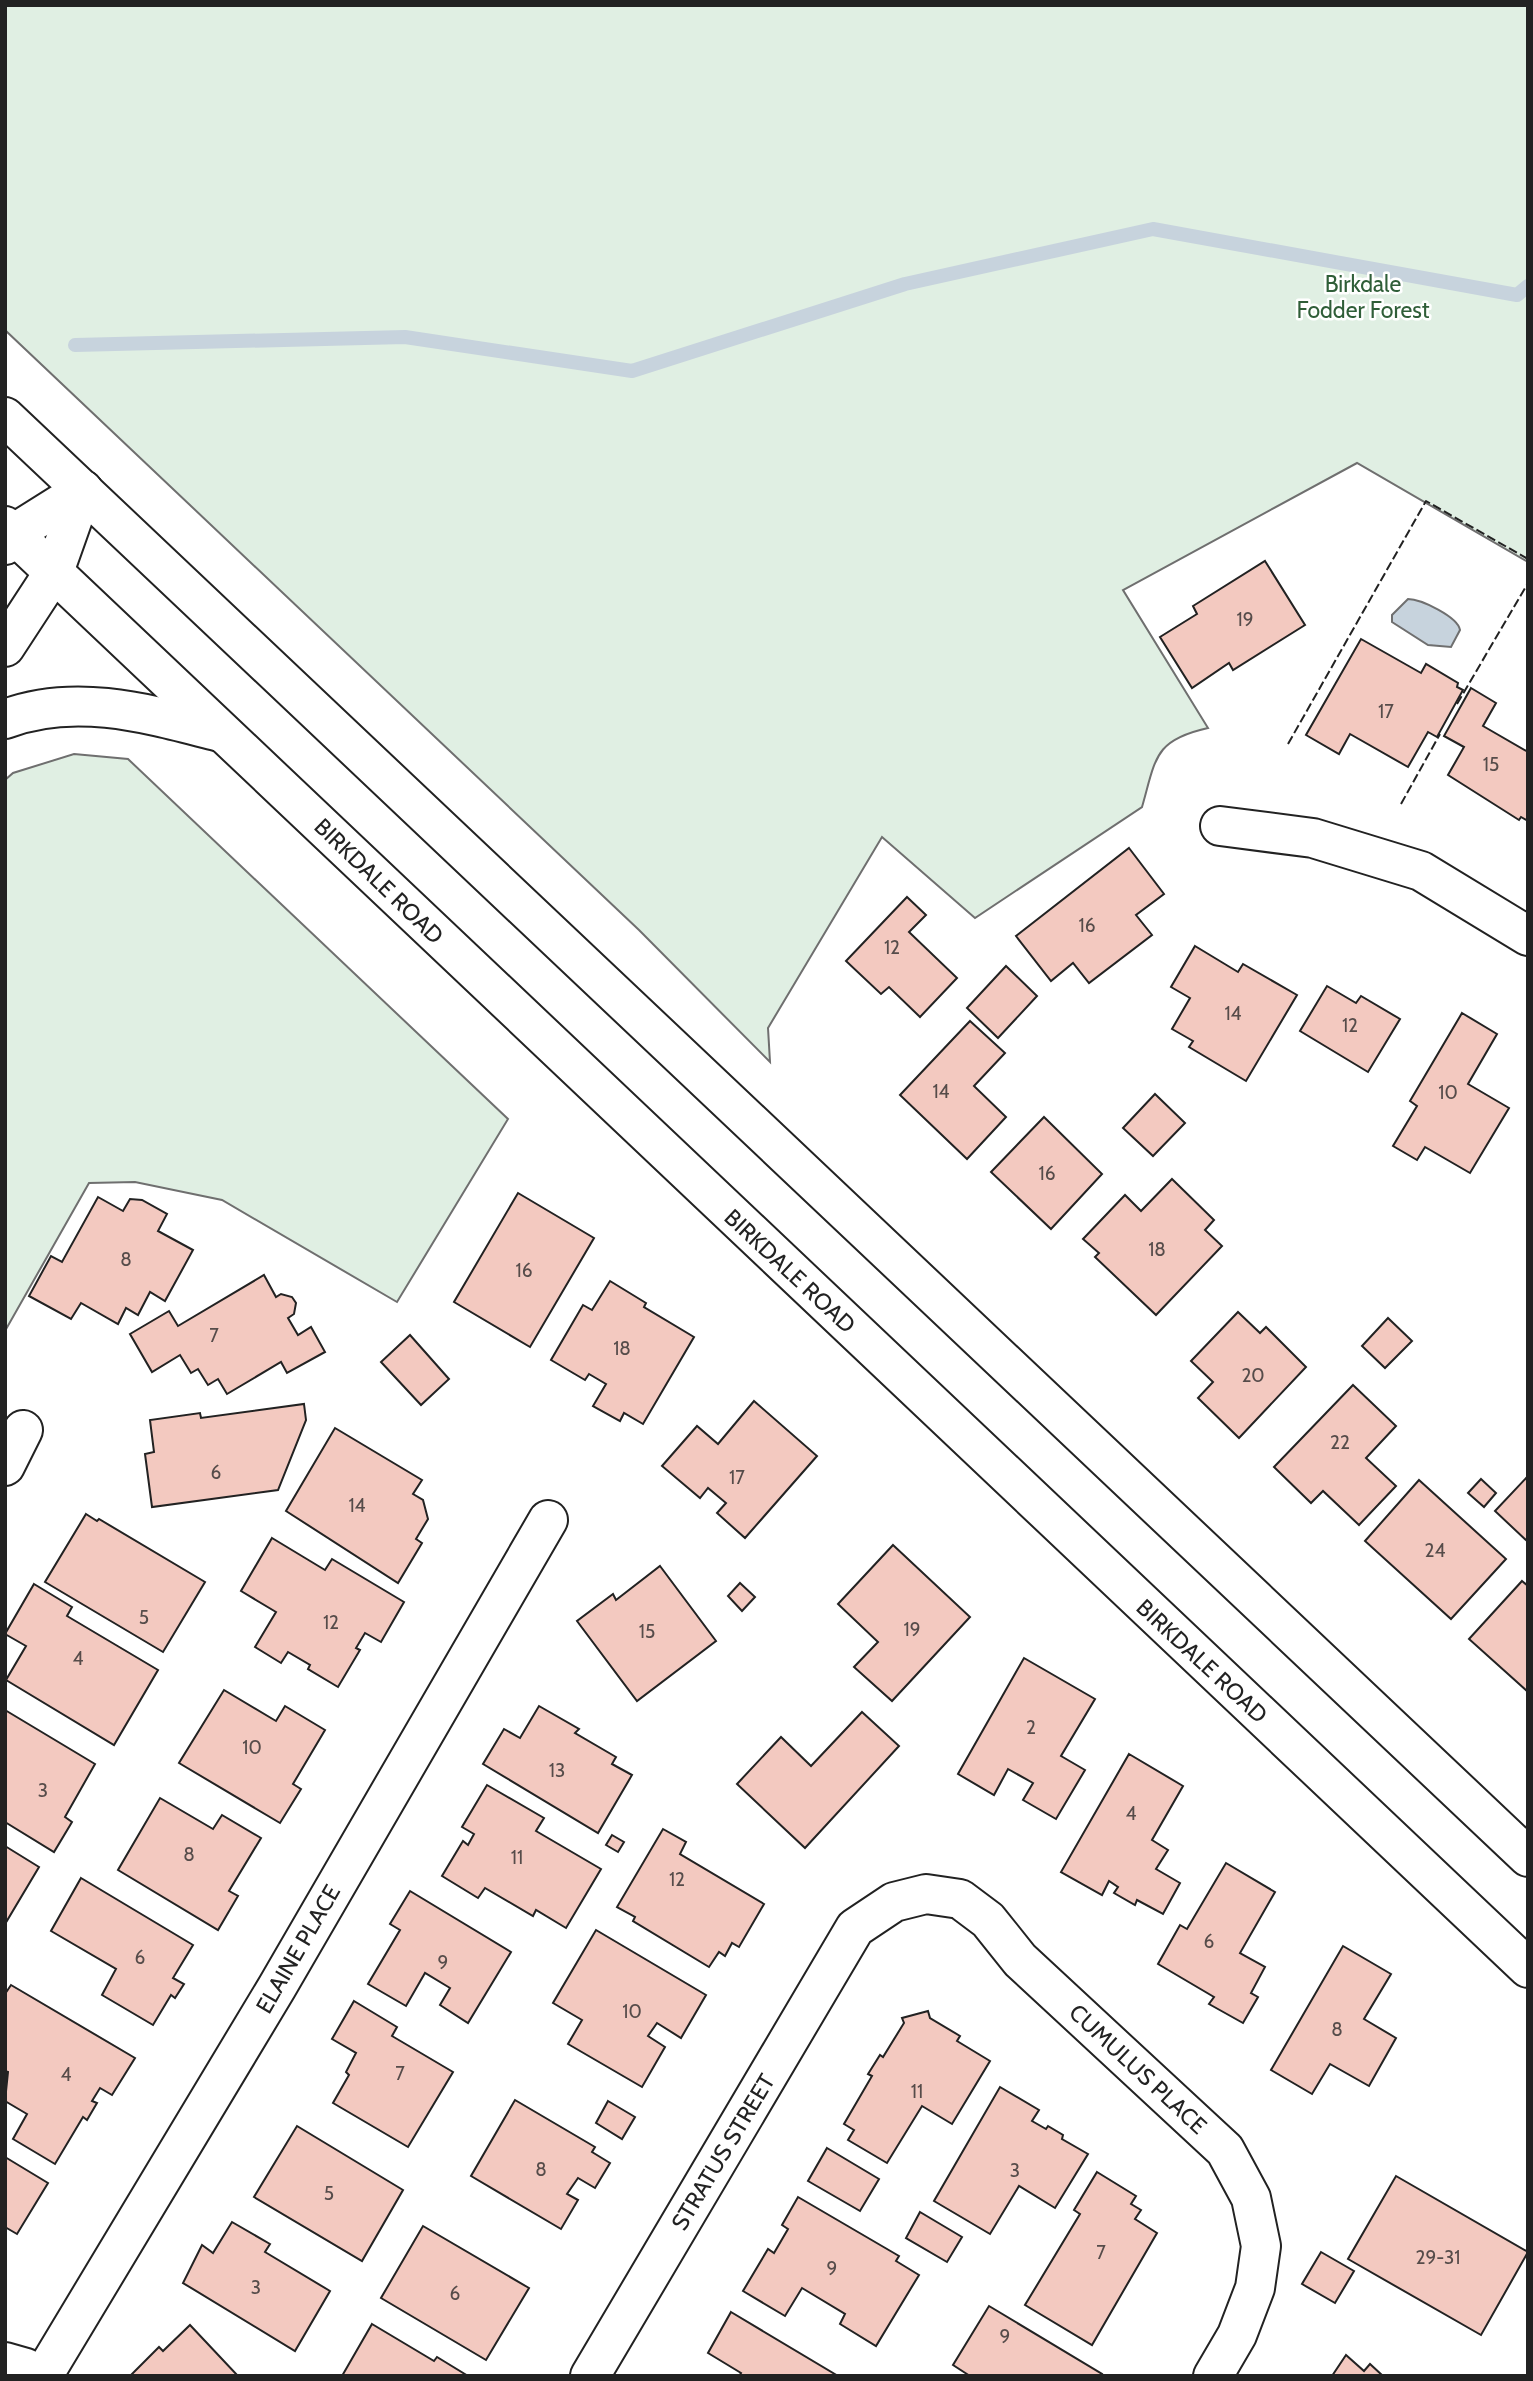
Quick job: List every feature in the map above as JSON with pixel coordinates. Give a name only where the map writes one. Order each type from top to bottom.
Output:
[{"type":"main road","points":[[5,417],[1528,1857]]},
{"type":"main road","points":[[8,535],[83,490]]},
{"type":"main road","points":[[5,646],[54,572],[83,490]]},
{"type":"main road","name":"BIRKDALE ROAD","points":[[8,535],[54,572],[1528,1968]]},
{"type":"main road","points":[[5,719],[70,705],[132,710],[222,732]]},
{"type":"main road","points":[[1220,826],[1314,838],[1421,871],[1528,936]]},
{"type":"main road","points":[[5,1466],[23,1430]]},
{"type":"main road","name":"ELAINE PLACE","points":[[43,2376],[270,1998],[548,1520]]},
{"type":"main road","name":"CUMULUS PLACE","points":[[855,1928],[894,1902],[926,1894],[960,1899],[988,1920],[1020,1959],[1225,2150],[1251,2199],[1261,2246],[1255,2288],[1237,2335],[1213,2376]]},
{"type":"main road","name":"STRATUS STREET","points":[[590,2376],[855,1928]]},
{"type":"main road","points":[[5,2362],[26,2368],[36,2376]]},
{"type":"green space","name":"Birkdale Fodder Forest","points":[[5,5],[1528,5],[1528,562],[1357,463],[1123,590],[1208,728],[1190,733],[1167,745],[1155,764],[1142,807],[975,918],[882,837],[768,1028],[770,1062],[639,930],[5,330]]},
{"type":"green space","points":[[74,754],[128,759],[508,1119],[397,1302],[222,1200],[135,1182],[89,1183],[5,1331],[5,780],[13,773]]},
{"type":"shaded area","points":[[1408,599],[1438,610],[1458,625],[1460,630],[1451,647],[1428,645],[1392,622],[1392,615]]},
{"type":"building","points":[[1265,561],[1305,625],[1233,670],[1229,663],[1192,688],[1160,637],[1197,614],[1193,606]]},
{"type":"building","points":[[1361,639],[1421,673],[1426,664],[1458,683],[1457,687],[1463,690],[1437,737],[1428,732],[1408,767],[1350,734],[1339,754],[1306,735]]},
{"type":"building","points":[[1471,688],[1496,703],[1483,726],[1528,752],[1528,821],[1521,817],[1519,820],[1448,775],[1464,747],[1444,736]]},
{"type":"building","points":[[1129,848],[1164,894],[1136,915],[1152,935],[1089,983],[1073,963],[1051,981],[1016,936]]},
{"type":"building","points":[[907,897],[926,915],[909,932],[957,978],[920,1017],[889,987],[881,994],[846,961]]},
{"type":"building","points":[[1195,946],[1238,972],[1243,964],[1297,995],[1246,1081],[1189,1047],[1193,1041],[1172,1029],[1190,998],[1171,987]]},
{"type":"building","points":[[1006,966],[1037,996],[998,1038],[967,1008]]},
{"type":"building","points":[[1327,986],[1356,1003],[1361,996],[1400,1019],[1368,1072],[1300,1031]]},
{"type":"building","points":[[1462,1013],[1497,1034],[1468,1084],[1509,1108],[1470,1173],[1425,1147],[1417,1160],[1393,1146],[1417,1106],[1410,1101]]},
{"type":"building","points":[[970,1021],[1005,1053],[974,1086],[1006,1117],[967,1159],[900,1095]]},
{"type":"building","points":[[1155,1094],[1185,1123],[1153,1156],[1123,1128]]},
{"type":"building","points":[[1044,1117],[1102,1174],[1051,1229],[991,1172]]},
{"type":"building","points":[[1172,1179],[1214,1220],[1205,1230],[1222,1246],[1156,1315],[1095,1257],[1099,1253],[1083,1239],[1125,1195],[1141,1211]]},
{"type":"building","points":[[518,1193],[594,1238],[530,1347],[454,1302]]},
{"type":"building","points":[[98,1197],[123,1211],[130,1199],[142,1200],[167,1214],[158,1231],[193,1250],[165,1301],[150,1292],[138,1315],[126,1308],[118,1324],[81,1303],[71,1319],[29,1296],[51,1256],[62,1262]]},
{"type":"building","points":[[264,1275],[276,1297],[281,1294],[292,1297],[296,1303],[294,1314],[288,1318],[298,1335],[311,1327],[325,1352],[287,1373],[281,1362],[227,1394],[218,1379],[208,1385],[198,1369],[191,1373],[180,1355],[152,1372],[130,1334],[169,1311],[178,1326]]},
{"type":"building","points":[[610,1281],[646,1303],[644,1307],[694,1337],[643,1424],[624,1413],[620,1421],[593,1406],[606,1384],[589,1374],[585,1380],[551,1360],[583,1305],[592,1310]]},
{"type":"building","points":[[1238,1312],[1260,1333],[1266,1327],[1306,1367],[1239,1438],[1198,1398],[1213,1382],[1191,1361]]},
{"type":"building","points":[[1388,1318],[1412,1341],[1385,1368],[1362,1346]]},
{"type":"building","points":[[410,1335],[449,1379],[421,1405],[381,1362]]},
{"type":"building","points":[[1353,1385],[1396,1426],[1366,1458],[1396,1486],[1359,1525],[1323,1491],[1311,1503],[1274,1467]]},
{"type":"building","points":[[754,1401],[817,1456],[745,1538],[717,1513],[726,1503],[708,1488],[700,1498],[662,1466],[697,1426],[718,1444]]},
{"type":"building","points":[[304,1404],[306,1420],[278,1490],[152,1507],[145,1454],[154,1452],[150,1420],[200,1413],[201,1418]]},
{"type":"building","points":[[335,1428],[422,1480],[413,1494],[423,1500],[428,1519],[416,1539],[422,1543],[398,1583],[286,1511]]},
{"type":"building","points":[[1528,1476],[1528,1542],[1495,1511]]},
{"type":"building","points":[[1481,1479],[1496,1493],[1484,1507],[1468,1493]]},
{"type":"building","points":[[1419,1480],[1506,1559],[1451,1619],[1365,1541]]},
{"type":"building","points":[[86,1514],[97,1521],[99,1519],[205,1582],[163,1652],[45,1582]]},
{"type":"building","points":[[272,1538],[325,1570],[332,1559],[404,1602],[381,1642],[365,1633],[356,1648],[360,1650],[338,1687],[308,1669],[310,1665],[288,1652],[281,1663],[255,1647],[276,1612],[241,1591]]},
{"type":"building","points":[[893,1545],[970,1617],[892,1701],[854,1667],[878,1642],[838,1604]]},
{"type":"building","points":[[660,1566],[716,1641],[637,1701],[577,1621],[613,1594],[616,1600]]},
{"type":"building","points":[[1522,1581],[1528,1586],[1528,1692],[1469,1639]]},
{"type":"building","points":[[740,1583],[755,1597],[742,1611],[728,1596]]},
{"type":"building","points":[[34,1584],[72,1607],[67,1616],[158,1670],[114,1745],[6,1680],[26,1646],[5,1634]]},
{"type":"building","points":[[1024,1658],[1095,1699],[1061,1756],[1085,1770],[1056,1819],[1023,1800],[1033,1783],[1008,1769],[994,1795],[958,1774]]},
{"type":"building","points":[[224,1690],[276,1721],[285,1706],[325,1730],[293,1784],[301,1789],[280,1823],[179,1763]]},
{"type":"building","points":[[539,1706],[579,1729],[575,1733],[616,1757],[612,1764],[632,1775],[598,1833],[483,1764],[504,1729],[520,1738]]},
{"type":"building","points":[[5,1710],[95,1764],[65,1817],[72,1822],[54,1852],[5,1822]]},
{"type":"building","points":[[862,1712],[899,1746],[805,1848],[737,1784],[781,1737],[811,1766]]},
{"type":"building","points":[[1129,1754],[1183,1786],[1152,1840],[1168,1850],[1156,1869],[1180,1883],[1163,1914],[1137,1900],[1135,1905],[1114,1893],[1118,1887],[1109,1881],[1102,1895],[1061,1872]]},
{"type":"building","points":[[487,1785],[544,1818],[536,1831],[601,1869],[566,1928],[536,1910],[533,1916],[485,1888],[478,1898],[442,1876],[463,1841],[468,1845],[474,1834],[462,1827]]},
{"type":"building","points":[[160,1798],[213,1829],[222,1815],[261,1838],[229,1891],[238,1896],[218,1930],[118,1870]]},
{"type":"building","points":[[663,1829],[686,1842],[680,1854],[764,1904],[739,1947],[732,1943],[725,1956],[719,1952],[709,1967],[633,1921],[635,1917],[617,1907]]},
{"type":"building","points":[[612,1835],[624,1842],[618,1852],[606,1845]]},
{"type":"building","points":[[5,1846],[39,1867],[5,1924]]},
{"type":"building","points":[[1226,1863],[1275,1892],[1240,1953],[1265,1967],[1251,1993],[1258,1997],[1243,2023],[1209,2004],[1214,1997],[1158,1964],[1180,1925],[1187,1929]]},
{"type":"building","points":[[81,1878],[193,1945],[173,1978],[184,1984],[175,1998],[171,1995],[153,2025],[102,1995],[116,1969],[51,1931]]},
{"type":"building","points":[[410,1891],[511,1952],[468,2023],[440,2005],[450,1988],[425,1973],[406,2006],[368,1984],[400,1930],[390,1924]]},
{"type":"building","points":[[596,1930],[706,1995],[681,2038],[657,2023],[648,2036],[665,2047],[642,2087],[568,2044],[582,2020],[553,2003]]},
{"type":"building","points":[[1343,1946],[1391,1974],[1364,2019],[1396,2038],[1369,2086],[1330,2064],[1312,2094],[1271,2070]]},
{"type":"building","points":[[11,1985],[135,2058],[112,2095],[100,2088],[92,2101],[97,2103],[87,2120],[83,2117],[55,2164],[13,2139],[27,2114],[5,2101],[8,2072],[5,2071],[5,1994]]},
{"type":"building","points":[[354,2001],[397,2027],[392,2036],[453,2072],[408,2147],[333,2103],[349,2075],[346,2072],[356,2053],[332,2039]]},
{"type":"building","points":[[928,2011],[930,2018],[960,2036],[957,2041],[990,2061],[952,2124],[922,2106],[887,2163],[848,2140],[854,2130],[844,2124],[872,2076],[868,2074],[880,2055],[883,2057],[904,2023],[902,2018]]},
{"type":"building","points":[[1000,2087],[1039,2110],[1032,2121],[1046,2129],[1048,2126],[1063,2135],[1062,2139],[1088,2154],[1055,2208],[1019,2186],[990,2234],[934,2201]]},
{"type":"building","points":[[515,2100],[595,2147],[592,2152],[610,2163],[595,2188],[578,2178],[567,2194],[578,2200],[561,2229],[471,2176]]},
{"type":"building","points":[[608,2101],[635,2117],[622,2139],[596,2123]]},
{"type":"building","points":[[297,2126],[403,2190],[362,2261],[254,2197]]},
{"type":"building","points":[[827,2148],[879,2179],[860,2211],[808,2181]]},
{"type":"building","points":[[5,2157],[48,2183],[17,2234],[5,2227]]},
{"type":"building","points":[[1097,2172],[1136,2196],[1131,2204],[1141,2210],[1135,2219],[1157,2233],[1092,2345],[1025,2305],[1080,2214],[1074,2210]]},
{"type":"building","points":[[1396,2176],[1528,2252],[1481,2335],[1348,2259]]},
{"type":"building","points":[[798,2197],[899,2256],[896,2261],[919,2275],[876,2346],[840,2324],[845,2314],[802,2288],[785,2316],[743,2291],[768,2249],[774,2253],[788,2229],[782,2225]]},
{"type":"building","points":[[920,2212],[962,2237],[947,2262],[906,2238]]},
{"type":"building","points":[[232,2222],[270,2244],[265,2252],[330,2291],[295,2351],[183,2283],[202,2245],[213,2253]]},
{"type":"building","points":[[423,2226],[529,2288],[486,2360],[381,2298]]},
{"type":"building","points":[[1321,2252],[1354,2271],[1335,2303],[1302,2284]]},
{"type":"building","points":[[989,2306],[1102,2374],[1101,2376],[970,2376],[953,2365]]},
{"type":"building","points":[[731,2312],[838,2376],[739,2376],[741,2373],[708,2353]]},
{"type":"building","points":[[372,2324],[434,2361],[437,2357],[468,2376],[342,2376]]},
{"type":"building","points":[[190,2325],[238,2376],[130,2376],[159,2347],[163,2351]]},
{"type":"building","points":[[1346,2355],[1364,2371],[1370,2364],[1383,2376],[1332,2376]]},
{"type":"waterway","points":[[75,345],[405,337],[632,371],[905,284],[1153,229],[1517,295],[1528,286]]},
{"type":"fence","points":[[1288,744],[1426,501],[1528,559]]},
{"type":"fence","points":[[1457,704],[1528,583]]},
{"type":"fence","points":[[1401,804],[1440,734]]}]
